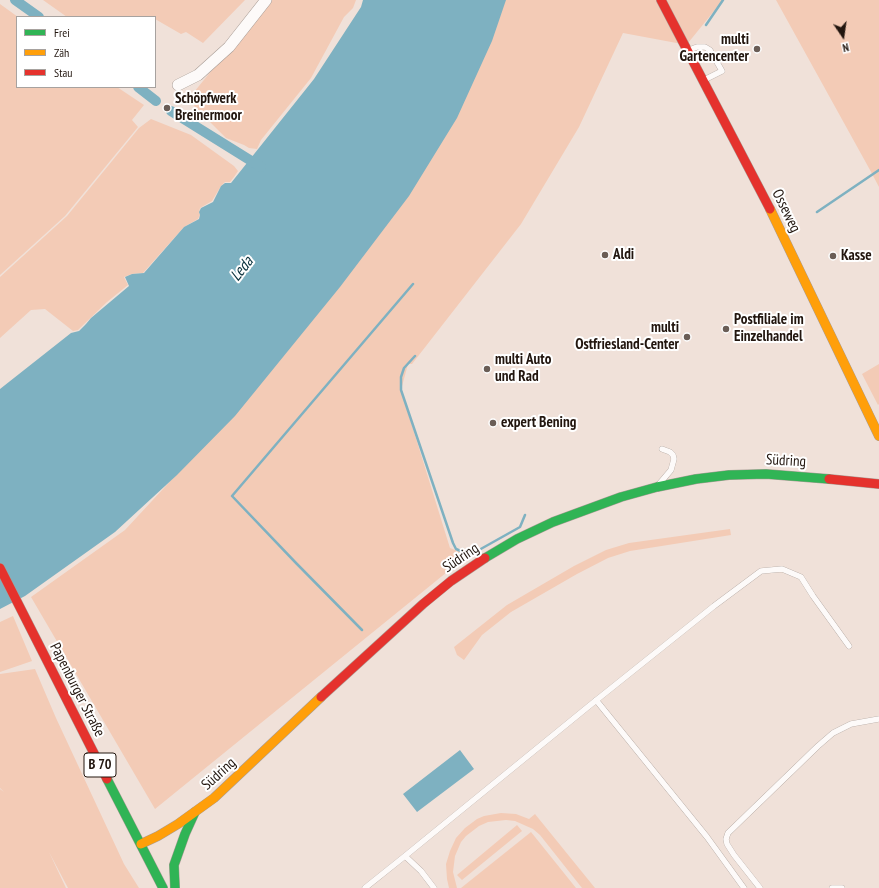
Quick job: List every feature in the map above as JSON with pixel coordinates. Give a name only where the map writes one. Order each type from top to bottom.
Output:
[{"type":"main road","name":"Osseweg","points":[[661,0],[771,211],[879,436]]},
{"type":"main road","name":"Südring","points":[[141,844],[158,836],[196,812],[214,798],[286,729],[422,604],[450,582],[517,539],[553,522],[621,497],[657,487],[709,478],[766,474],[804,476],[879,484]]},
{"type":"main road","name":"Papenburger Straße","points":[[0,568],[163,888]]},
{"type":"main road","points":[[175,888],[174,865],[185,834],[196,812]]},
{"type":"street","points":[[178,85],[198,75],[229,47],[266,0]]},
{"type":"lane","points":[[688,50],[697,47],[705,47],[710,50],[722,71],[703,80]]},
{"type":"lane","points":[[657,487],[671,470],[674,459],[670,452],[662,449]]},
{"type":"lane","points":[[365,888],[596,700],[714,606],[761,571],[782,569],[801,577],[849,646]]},
{"type":"lane","points":[[596,700],[707,837],[744,888]]},
{"type":"lane","points":[[760,888],[730,849],[726,839],[728,834],[833,733],[851,724],[879,719]]},
{"type":"lane","points":[[405,856],[421,871],[434,888]]},
{"type":"lane","points":[[832,888],[842,888]]},
{"type":"shaded area","points":[[43,0],[245,0],[203,43],[186,32],[181,34],[156,20],[156,16],[66,16]]},
{"type":"shaded area","points":[[269,0],[356,0],[353,8],[344,17],[311,78],[261,140],[257,149],[249,148],[226,138],[195,107],[190,97]]},
{"type":"shaded area","points":[[500,0],[723,0],[688,43],[682,44],[623,33],[579,127],[521,224],[412,364],[408,364],[401,390],[450,548],[468,555],[155,809],[31,597],[125,530],[214,434]]},
{"type":"shaded area","points":[[776,0],[879,0],[879,187],[870,170]]},
{"type":"shaded area","points":[[0,4],[17,16],[16,88],[118,88],[144,105],[132,120],[138,127],[65,216],[0,275]]},
{"type":"shaded area","points":[[151,119],[191,135],[234,166],[238,171],[230,182],[225,182],[221,186],[212,201],[200,208],[200,215],[198,219],[184,227],[143,273],[132,274],[124,277],[128,285],[107,302],[78,330],[73,331],[45,309],[31,310],[0,338],[0,277],[67,216],[139,128]]},
{"type":"shaded area","points":[[879,364],[879,404],[878,405],[862,374]]},
{"type":"shaded area","points":[[730,529],[731,535],[630,551],[608,558],[511,612],[482,635],[464,660],[457,655],[454,647],[507,605],[574,566],[606,550],[629,543]]},
{"type":"shaded area","points":[[13,616],[32,661],[0,672],[0,622]]},
{"type":"shaded area","points":[[35,669],[56,718],[124,864],[139,888],[68,888],[49,852],[66,888],[0,888],[0,789],[4,792],[0,788],[0,674]]},
{"type":"shaded area","points":[[501,813],[516,814],[529,819],[535,814],[595,888],[582,888],[540,835],[533,829],[515,821],[506,820],[488,822],[479,826],[466,836],[461,842],[455,856],[453,872],[457,888],[449,888],[446,864],[456,838],[465,828],[477,819],[484,816]]},
{"type":"shaded area","points":[[517,825],[522,831],[462,880],[457,875]]},
{"type":"shaded area","points":[[531,832],[576,888],[461,888]]},
{"type":"water","name":"Leda","points":[[363,0],[506,0],[492,41],[457,118],[409,196],[340,287],[235,416],[177,475],[115,532],[25,596],[0,609],[0,389],[71,333],[79,331],[91,318],[129,286],[125,277],[132,274],[144,273],[184,227],[199,219],[199,212],[201,208],[213,202],[221,186],[225,183],[231,183],[314,79],[361,7]]},
{"type":"water","points":[[460,750],[474,769],[417,812],[403,794]]},
{"type":"waterway","points":[[15,0],[38,16]]},
{"type":"waterway","points":[[706,25],[723,0]]},
{"type":"waterway","points":[[139,88],[156,101]]},
{"type":"waterway","points":[[171,111],[261,167]]},
{"type":"waterway","points":[[817,212],[879,170]]},
{"type":"waterway","points":[[362,630],[232,496],[413,284]]},
{"type":"waterway","points":[[415,356],[404,368],[401,377],[401,390],[456,549],[470,555],[520,527],[525,515]]},
{"type":"traffic: fast","points":[[485,558],[517,539],[553,522],[621,497],[657,487],[696,479],[729,475],[766,474],[829,479]]},
{"type":"traffic: fast","points":[[107,779],[163,888]]},
{"type":"traffic: fast","points":[[175,888],[174,865],[195,812]]},
{"type":"traffic: slow","points":[[770,209],[879,436]]},
{"type":"traffic: slow","points":[[141,844],[178,824],[214,798],[321,697]]},
{"type":"traffic: jam","points":[[661,0],[770,209]]},
{"type":"traffic: jam","points":[[829,479],[879,484]]},
{"type":"traffic: jam","points":[[321,697],[423,604],[451,581],[485,558]]},
{"type":"traffic: jam","points":[[0,568],[107,779]]},
{"type":"place","name":"multi Gartencenter","points":[[757,49]]},
{"type":"place","name":"Schöpfwerk Breinermoor","points":[[167,108]]},
{"type":"place","name":"Aldi","points":[[605,255]]},
{"type":"place","name":"Kasse","points":[[833,256]]},
{"type":"place","name":"Postfiliale im Einzelhandel","points":[[726,329]]},
{"type":"place","name":"multi Ostfriesland-Center","points":[[687,337]]},
{"type":"place","name":"multi Auto und Rad","points":[[487,369]]},
{"type":"place","name":"expert Bening","points":[[493,423]]}]
